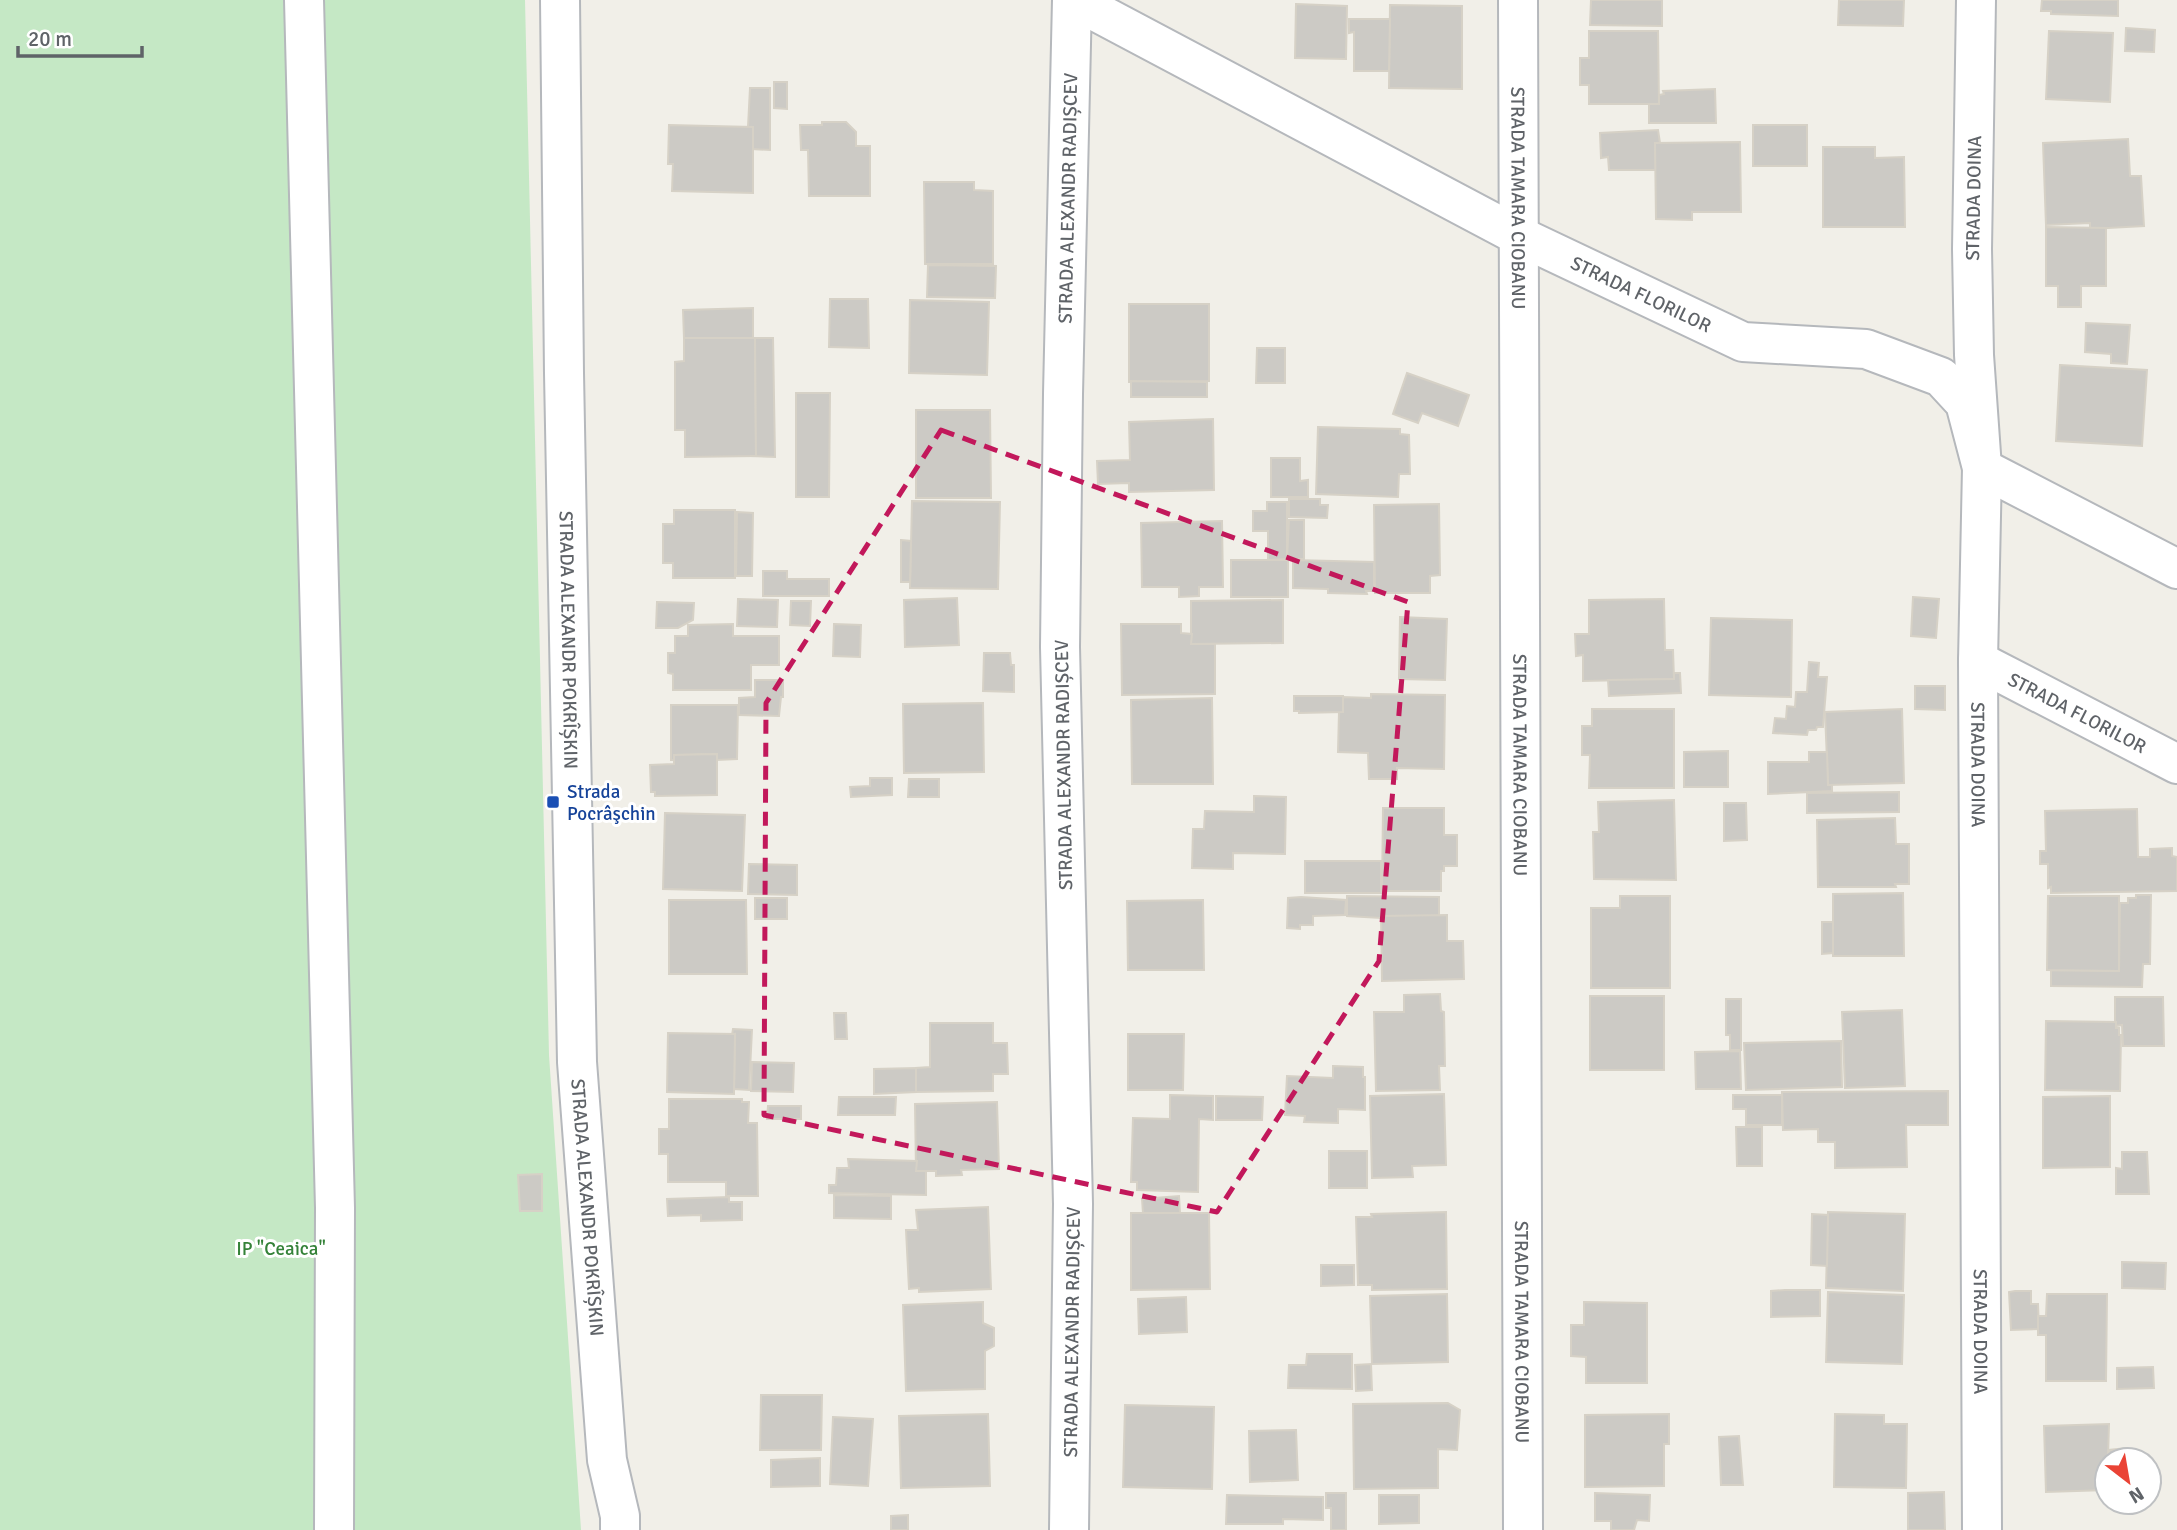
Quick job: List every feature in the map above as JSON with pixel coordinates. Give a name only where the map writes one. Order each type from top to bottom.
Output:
[{"type":"street","points":[[304,0],[335,1208],[334,1530]]},
{"type":"street","name":"STRADA ALEXANDR POKRÎȘKIN","points":[[560,0],[564,387],[577,1062],[607,1460],[623,1525]]},
{"type":"street","name":"STRADA FLORILOR","points":[[1073,0],[1517,234],[1743,342],[1866,349],[1941,377],[1965,403],[1982,468]]},
{"type":"street","name":"STRADA ALEXANDR RADIȘCEV","points":[[1069,1530],[1073,1204],[1060,634],[1073,0]]},
{"type":"street","name":"STRADA TAMARA CIOBANU","points":[[1518,0],[1523,1530]]},
{"type":"street","name":"STRADA DOINA","points":[[1976,0],[1972,249],[1974,355],[1982,468],[1978,661],[1982,1530]]},
{"type":"street","points":[[1982,468],[2177,569]]},
{"type":"street","name":"STRADA FLORILOR","points":[[1978,661],[2177,764]]},
{"type":"highlighted area","points":[[941,430],[1408,602],[1379,961],[1217,1212],[764,1115],[766,703]]},
{"type":"green space","name":"IP \"Ceaica\"","points":[[0,0],[525,0],[549,1055],[581,1530],[0,1530]]},
{"type":"building","points":[[1591,0],[1662,0],[1662,26],[1590,25]]},
{"type":"building","points":[[1839,0],[1904,0],[1903,26],[1838,25]]},
{"type":"building","points":[[2042,0],[2118,0],[2118,16],[2051,14],[2051,11],[2041,11]]},
{"type":"building","points":[[1296,4],[1347,6],[1346,59],[1295,58]]},
{"type":"building","points":[[1390,5],[1462,6],[1462,89],[1389,88]]},
{"type":"building","points":[[1349,19],[1390,19],[1389,71],[1354,71],[1354,32],[1349,33]]},
{"type":"building","points":[[2126,28],[2155,30],[2154,52],[2125,51]]},
{"type":"building","points":[[1589,31],[1658,31],[1659,104],[1589,104],[1589,85],[1580,85],[1580,58],[1589,58]]},
{"type":"building","points":[[2049,31],[2113,33],[2110,102],[2046,99]]},
{"type":"building","points":[[774,82],[787,82],[787,109],[774,108]]},
{"type":"building","points":[[750,88],[770,88],[770,150],[752,149],[753,127],[748,127]]},
{"type":"building","points":[[1715,89],[1716,123],[1649,123],[1649,104],[1659,104],[1659,95],[1664,94],[1663,91]]},
{"type":"building","points":[[822,122],[846,122],[856,132],[856,146],[870,146],[870,196],[809,196],[808,150],[801,150],[800,125],[822,125]]},
{"type":"building","points":[[669,125],[753,127],[753,193],[672,191],[673,164],[668,164]]},
{"type":"building","points":[[1753,125],[1807,125],[1807,166],[1753,166]]},
{"type":"building","points":[[1658,130],[1660,143],[1655,143],[1656,170],[1609,170],[1608,157],[1601,158],[1600,133]]},
{"type":"building","points":[[2128,139],[2130,176],[2141,176],[2144,226],[2090,229],[2090,223],[2046,225],[2043,143]]},
{"type":"building","points":[[1740,142],[1741,212],[1692,212],[1692,220],[1656,219],[1655,143]]},
{"type":"building","points":[[1823,147],[1875,147],[1875,158],[1904,157],[1905,227],[1823,227]]},
{"type":"building","points":[[924,182],[974,182],[974,190],[993,191],[993,264],[925,264]]},
{"type":"building","points":[[2046,227],[2106,228],[2106,286],[2081,286],[2081,307],[2058,307],[2058,286],[2046,286]]},
{"type":"building","points":[[928,265],[996,266],[995,298],[927,297]]},
{"type":"building","points":[[830,299],[868,299],[869,348],[829,347]]},
{"type":"building","points":[[910,300],[989,302],[987,375],[909,373]]},
{"type":"building","points":[[1129,304],[1209,304],[1209,381],[1129,382]]},
{"type":"building","points":[[753,308],[753,338],[684,338],[683,310]]},
{"type":"building","points":[[2086,323],[2130,325],[2127,364],[2111,363],[2111,354],[2085,352]]},
{"type":"building","points":[[684,338],[755,338],[756,456],[685,457],[685,430],[675,430],[675,362],[684,361]]},
{"type":"building","points":[[755,338],[773,338],[775,457],[750,456],[756,456]]},
{"type":"building","points":[[1257,348],[1285,348],[1285,383],[1256,383]]},
{"type":"building","points":[[2060,365],[2147,370],[2142,446],[2056,441]]},
{"type":"building","points":[[1407,373],[1469,395],[1458,426],[1422,413],[1418,423],[1393,414]]},
{"type":"building","points":[[1131,381],[1207,382],[1207,397],[1131,397]]},
{"type":"building","points":[[796,393],[830,393],[829,497],[796,497]]},
{"type":"building","points":[[916,410],[990,410],[991,498],[916,498]]},
{"type":"building","points":[[1213,419],[1214,490],[1129,492],[1129,483],[1098,484],[1097,461],[1130,460],[1129,422]]},
{"type":"building","points":[[1318,427],[1400,429],[1400,434],[1409,435],[1410,474],[1399,474],[1398,497],[1316,494]]},
{"type":"building","points":[[1271,458],[1300,458],[1300,481],[1308,480],[1308,497],[1271,497]]},
{"type":"building","points":[[1289,499],[1320,499],[1320,505],[1328,505],[1327,518],[1289,517]]},
{"type":"building","points":[[912,501],[1000,502],[998,589],[910,588]]},
{"type":"building","points":[[1267,502],[1287,502],[1287,559],[1268,560],[1268,531],[1253,531],[1253,511],[1267,511]]},
{"type":"building","points":[[1439,504],[1440,575],[1430,576],[1430,593],[1375,593],[1374,505]]},
{"type":"building","points":[[674,510],[735,510],[735,578],[673,578],[673,563],[663,563],[663,524],[674,524]]},
{"type":"building","points":[[737,512],[753,513],[752,576],[736,576]]},
{"type":"building","points":[[1289,520],[1304,520],[1304,559],[1287,559]]},
{"type":"building","points":[[1222,521],[1223,587],[1199,587],[1199,596],[1179,597],[1179,587],[1142,587],[1141,523]]},
{"type":"building","points":[[901,540],[911,541],[910,582],[901,582]]},
{"type":"building","points":[[1231,560],[1288,560],[1288,597],[1231,597]]},
{"type":"building","points":[[1293,560],[1374,562],[1374,591],[1366,591],[1367,594],[1328,593],[1328,589],[1293,588]]},
{"type":"building","points":[[763,571],[787,571],[787,579],[829,579],[829,596],[763,596]]},
{"type":"building","points":[[1913,597],[1939,599],[1936,638],[1911,636]]},
{"type":"building","points":[[957,598],[959,645],[905,647],[904,600]]},
{"type":"building","points":[[738,599],[778,600],[777,627],[737,626]]},
{"type":"building","points":[[1664,599],[1665,650],[1673,650],[1674,679],[1583,681],[1583,655],[1576,656],[1575,634],[1589,634],[1589,600]]},
{"type":"building","points":[[1283,600],[1283,643],[1191,644],[1191,601]]},
{"type":"building","points":[[791,601],[811,601],[810,626],[790,625]]},
{"type":"building","points":[[657,602],[694,603],[693,620],[678,628],[656,628]]},
{"type":"building","points":[[1400,617],[1447,619],[1445,680],[1399,679]]},
{"type":"building","points":[[1711,618],[1792,620],[1791,697],[1709,695]]},
{"type":"building","points":[[733,624],[733,636],[779,636],[779,665],[751,665],[751,690],[673,690],[673,674],[668,673],[668,653],[675,653],[675,636],[688,636],[688,625]]},
{"type":"building","points":[[834,624],[861,625],[860,657],[833,656]]},
{"type":"building","points":[[1121,624],[1181,624],[1181,633],[1192,634],[1191,644],[1215,644],[1215,694],[1122,695]]},
{"type":"building","points":[[984,653],[1010,653],[1011,665],[1014,665],[1014,692],[983,691]]},
{"type":"building","points":[[1809,662],[1819,663],[1818,677],[1827,677],[1823,727],[1808,730],[1807,735],[1773,733],[1775,718],[1786,719],[1787,706],[1795,707],[1796,692],[1807,692]]},
{"type":"building","points":[[1674,673],[1680,673],[1681,693],[1609,696],[1608,680],[1674,679]]},
{"type":"building","points":[[755,680],[783,680],[779,716],[739,715],[739,698],[755,697]]},
{"type":"building","points":[[1915,686],[1945,686],[1945,710],[1915,709]]},
{"type":"building","points":[[1371,694],[1445,695],[1444,769],[1397,768],[1397,779],[1369,779],[1368,753],[1338,752],[1339,712],[1343,712],[1343,697],[1371,698]]},
{"type":"building","points":[[1294,696],[1343,696],[1343,712],[1299,713],[1294,711]]},
{"type":"building","points":[[1212,698],[1213,784],[1132,784],[1131,700]]},
{"type":"building","points":[[983,703],[984,772],[904,773],[903,704]]},
{"type":"building","points":[[671,705],[738,705],[737,759],[717,760],[717,754],[674,755],[674,760],[671,760]]},
{"type":"building","points":[[1592,709],[1674,709],[1674,788],[1589,788],[1590,755],[1582,755],[1582,726],[1592,726]]},
{"type":"building","points":[[1902,709],[1904,783],[1828,785],[1825,712]]},
{"type":"building","points":[[1728,751],[1728,787],[1684,787],[1684,752]]},
{"type":"building","points":[[1809,752],[1827,752],[1828,785],[1832,785],[1832,791],[1768,794],[1768,762],[1809,762]]},
{"type":"building","points":[[717,754],[717,795],[655,796],[655,792],[651,792],[650,765],[674,764],[674,755]]},
{"type":"building","points":[[870,778],[892,778],[892,795],[851,797],[850,787],[870,786]]},
{"type":"building","points":[[909,779],[939,779],[939,797],[908,797]]},
{"type":"building","points":[[1899,792],[1899,812],[1807,813],[1807,793]]},
{"type":"building","points":[[1254,796],[1286,797],[1285,854],[1233,853],[1233,869],[1192,868],[1193,829],[1204,829],[1205,811],[1254,812]]},
{"type":"building","points":[[1674,800],[1676,880],[1594,879],[1593,832],[1599,832],[1598,802]]},
{"type":"building","points":[[1724,803],[1746,803],[1747,840],[1724,841]]},
{"type":"building","points":[[1383,808],[1444,808],[1444,835],[1457,835],[1457,866],[1444,866],[1444,871],[1441,871],[1441,891],[1382,891]]},
{"type":"building","points":[[2137,809],[2138,857],[2150,857],[2150,849],[2172,848],[2172,856],[2177,857],[2177,891],[2051,893],[2051,887],[2048,888],[2048,864],[2040,864],[2040,851],[2046,851],[2045,811]]},
{"type":"building","points":[[665,813],[745,815],[742,891],[663,889]]},
{"type":"building","points":[[1895,818],[1896,844],[1909,844],[1909,884],[1895,884],[1896,887],[1818,887],[1817,820]]},
{"type":"building","points":[[1305,861],[1381,861],[1381,893],[1305,893]]},
{"type":"building","points":[[749,864],[797,865],[797,895],[748,894]]},
{"type":"building","points":[[1903,893],[1904,956],[1833,956],[1833,894]]},
{"type":"building","points":[[2136,895],[2151,895],[2150,964],[2143,964],[2142,987],[2051,986],[2051,970],[2119,971],[2120,903],[2128,903],[2128,898],[2136,898]]},
{"type":"building","points":[[1347,896],[1439,897],[1439,916],[1347,916]]},
{"type":"building","points":[[1620,896],[1670,896],[1670,988],[1591,988],[1591,908],[1620,908]]},
{"type":"building","points":[[2048,896],[2119,896],[2119,971],[2047,970]]},
{"type":"building","points":[[755,898],[787,898],[787,919],[755,919]]},
{"type":"building","points":[[1288,898],[1346,900],[1345,915],[1313,916],[1313,925],[1300,925],[1300,929],[1287,928]]},
{"type":"building","points":[[669,900],[746,900],[747,974],[669,974]]},
{"type":"building","points":[[1203,900],[1204,970],[1128,970],[1127,901]]},
{"type":"building","points":[[1447,915],[1447,941],[1463,941],[1464,979],[1382,981],[1381,916]]},
{"type":"building","points":[[1822,922],[1833,922],[1833,953],[1822,954]]},
{"type":"building","points":[[1440,994],[1441,1011],[1444,1012],[1445,1066],[1439,1066],[1440,1090],[1376,1091],[1374,1012],[1404,1012],[1404,995]]},
{"type":"building","points":[[1590,996],[1664,996],[1664,1070],[1590,1070]]},
{"type":"building","points":[[2115,997],[2163,997],[2164,1046],[2123,1046],[2122,1025],[2116,1026],[2115,1022]]},
{"type":"building","points":[[1726,999],[1741,999],[1741,1050],[1730,1050],[1730,1035],[1726,1035]]},
{"type":"building","points":[[1902,1010],[1905,1086],[1845,1088],[1842,1012]]},
{"type":"building","points":[[834,1013],[846,1013],[847,1039],[835,1039]]},
{"type":"building","points":[[2046,1021],[2116,1022],[2116,1028],[2119,1028],[2121,1035],[2120,1091],[2045,1090]]},
{"type":"building","points":[[930,1023],[993,1023],[993,1043],[1007,1043],[1008,1074],[993,1074],[993,1091],[916,1092],[916,1068],[930,1067]]},
{"type":"building","points":[[733,1029],[752,1030],[749,1090],[734,1089]]},
{"type":"building","points":[[668,1033],[735,1034],[734,1094],[667,1092]]},
{"type":"building","points":[[1128,1034],[1184,1034],[1183,1090],[1128,1090]]},
{"type":"building","points":[[1841,1041],[1842,1087],[1746,1090],[1744,1043]]},
{"type":"building","points":[[1740,1051],[1741,1089],[1696,1089],[1695,1052]]},
{"type":"building","points":[[752,1062],[794,1063],[793,1092],[751,1091]]},
{"type":"building","points":[[1333,1066],[1363,1067],[1365,1110],[1338,1109],[1338,1123],[1304,1122],[1305,1116],[1285,1115],[1287,1076],[1333,1078]]},
{"type":"building","points":[[916,1068],[916,1092],[874,1094],[874,1069]]},
{"type":"building","points":[[1948,1091],[1948,1125],[1906,1125],[1907,1167],[1835,1168],[1835,1142],[1818,1142],[1818,1129],[1783,1130],[1782,1092]]},
{"type":"building","points":[[1444,1094],[1446,1165],[1412,1166],[1413,1177],[1372,1178],[1370,1096]]},
{"type":"building","points":[[1170,1095],[1213,1096],[1213,1120],[1199,1119],[1198,1192],[1137,1190],[1137,1182],[1131,1182],[1133,1118],[1170,1119]]},
{"type":"building","points":[[1733,1095],[1782,1095],[1782,1125],[1746,1125],[1746,1109],[1733,1109]]},
{"type":"building","points":[[1216,1096],[1263,1097],[1262,1120],[1216,1120]]},
{"type":"building","points":[[2110,1096],[2110,1167],[2043,1168],[2043,1097]]},
{"type":"building","points":[[839,1097],[896,1097],[895,1115],[838,1115]]},
{"type":"building","points":[[669,1099],[742,1099],[742,1102],[749,1102],[748,1123],[757,1123],[758,1196],[726,1196],[726,1182],[668,1182],[668,1154],[659,1154],[659,1129],[669,1129]]},
{"type":"building","points":[[997,1102],[999,1169],[961,1170],[962,1175],[936,1176],[936,1171],[916,1171],[915,1104]]},
{"type":"building","points":[[768,1106],[801,1106],[801,1119],[767,1119]]},
{"type":"building","points":[[1736,1127],[1762,1127],[1762,1166],[1737,1166]]},
{"type":"building","points":[[1329,1151],[1367,1151],[1367,1188],[1329,1188]]},
{"type":"building","points":[[2122,1152],[2147,1152],[2149,1194],[2116,1194],[2116,1168],[2122,1169]]},
{"type":"building","points":[[848,1159],[917,1161],[916,1171],[926,1171],[926,1195],[829,1193],[829,1185],[836,1185],[837,1168],[849,1168]]},
{"type":"building","points":[[542,1174],[542,1211],[520,1211],[518,1175]]},
{"type":"building","points":[[834,1195],[891,1196],[891,1219],[834,1218]]},
{"type":"building","points":[[1179,1196],[1180,1213],[1143,1213],[1142,1199]]},
{"type":"building","points":[[729,1197],[729,1202],[742,1202],[742,1220],[701,1221],[701,1215],[668,1216],[667,1199]]},
{"type":"building","points":[[988,1207],[991,1289],[919,1292],[919,1288],[909,1289],[906,1230],[918,1230],[916,1210]]},
{"type":"building","points":[[1446,1212],[1447,1289],[1372,1290],[1372,1285],[1358,1285],[1356,1217],[1372,1217],[1371,1214]]},
{"type":"building","points":[[1828,1212],[1905,1214],[1903,1291],[1826,1288]]},
{"type":"building","points":[[1131,1213],[1209,1213],[1210,1289],[1131,1290]]},
{"type":"building","points":[[1812,1214],[1828,1215],[1827,1266],[1811,1265]]},
{"type":"building","points":[[2122,1262],[2166,1263],[2165,1289],[2122,1288]]},
{"type":"building","points":[[1321,1265],[1354,1265],[1354,1285],[1321,1286]]},
{"type":"building","points":[[1820,1290],[1820,1316],[1771,1317],[1771,1291]]},
{"type":"building","points":[[2031,1291],[2031,1304],[2038,1304],[2039,1329],[2011,1330],[2009,1292]]},
{"type":"building","points":[[1828,1292],[1904,1295],[1902,1364],[1826,1362]]},
{"type":"building","points":[[1447,1294],[1448,1362],[1372,1364],[1370,1296]]},
{"type":"building","points":[[2047,1294],[2107,1294],[2106,1381],[2046,1381],[2046,1335],[2038,1335],[2038,1316],[2046,1316]]},
{"type":"building","points":[[1186,1297],[1187,1332],[1139,1334],[1138,1299]]},
{"type":"building","points":[[983,1302],[983,1323],[994,1328],[994,1346],[985,1351],[985,1389],[906,1391],[903,1305]]},
{"type":"building","points":[[1584,1302],[1647,1303],[1647,1383],[1586,1383],[1586,1357],[1571,1356],[1571,1325],[1584,1325]]},
{"type":"building","points":[[1307,1354],[1352,1354],[1352,1389],[1288,1388],[1289,1365],[1306,1365]]},
{"type":"building","points":[[1371,1364],[1372,1390],[1356,1391],[1355,1365]]},
{"type":"building","points":[[2153,1367],[2154,1388],[2117,1389],[2117,1368]]},
{"type":"building","points":[[761,1395],[822,1395],[821,1450],[760,1450]]},
{"type":"building","points":[[1448,1403],[1460,1410],[1457,1450],[1438,1449],[1438,1488],[1354,1489],[1353,1404]]},
{"type":"building","points":[[1125,1405],[1214,1407],[1212,1489],[1123,1487]]},
{"type":"building","points":[[988,1414],[990,1486],[901,1488],[899,1416]]},
{"type":"building","points":[[1669,1414],[1669,1444],[1664,1444],[1664,1486],[1585,1487],[1585,1415]]},
{"type":"building","points":[[1835,1414],[1884,1415],[1884,1424],[1907,1424],[1906,1488],[1834,1487]]},
{"type":"building","points":[[833,1417],[873,1419],[868,1486],[830,1484]]},
{"type":"building","points":[[2109,1424],[2108,1446],[2093,1446],[2093,1490],[2046,1492],[2044,1426]]},
{"type":"building","points":[[1296,1430],[1298,1480],[1250,1482],[1249,1431]]},
{"type":"building","points":[[1739,1436],[1743,1485],[1721,1485],[1719,1437]]},
{"type":"building","points":[[820,1458],[820,1486],[771,1487],[771,1460]]},
{"type":"building","points":[[1944,1492],[1945,1530],[1908,1530],[1908,1493]]},
{"type":"building","points":[[1326,1493],[1346,1493],[1346,1530],[1331,1530],[1331,1508],[1326,1508]]},
{"type":"building","points":[[1595,1493],[1650,1495],[1649,1521],[1637,1520],[1634,1530],[1611,1530],[1611,1521],[1595,1521]]},
{"type":"building","points":[[1227,1495],[1323,1497],[1323,1520],[1283,1519],[1283,1524],[1226,1524]]},
{"type":"building","points":[[1379,1495],[1419,1495],[1419,1523],[1379,1524]]},
{"type":"building","points":[[908,1515],[908,1530],[891,1530],[891,1516]]},
{"type":"place","name":"Strada Pocrâşchin","points":[[553,802]]}]
